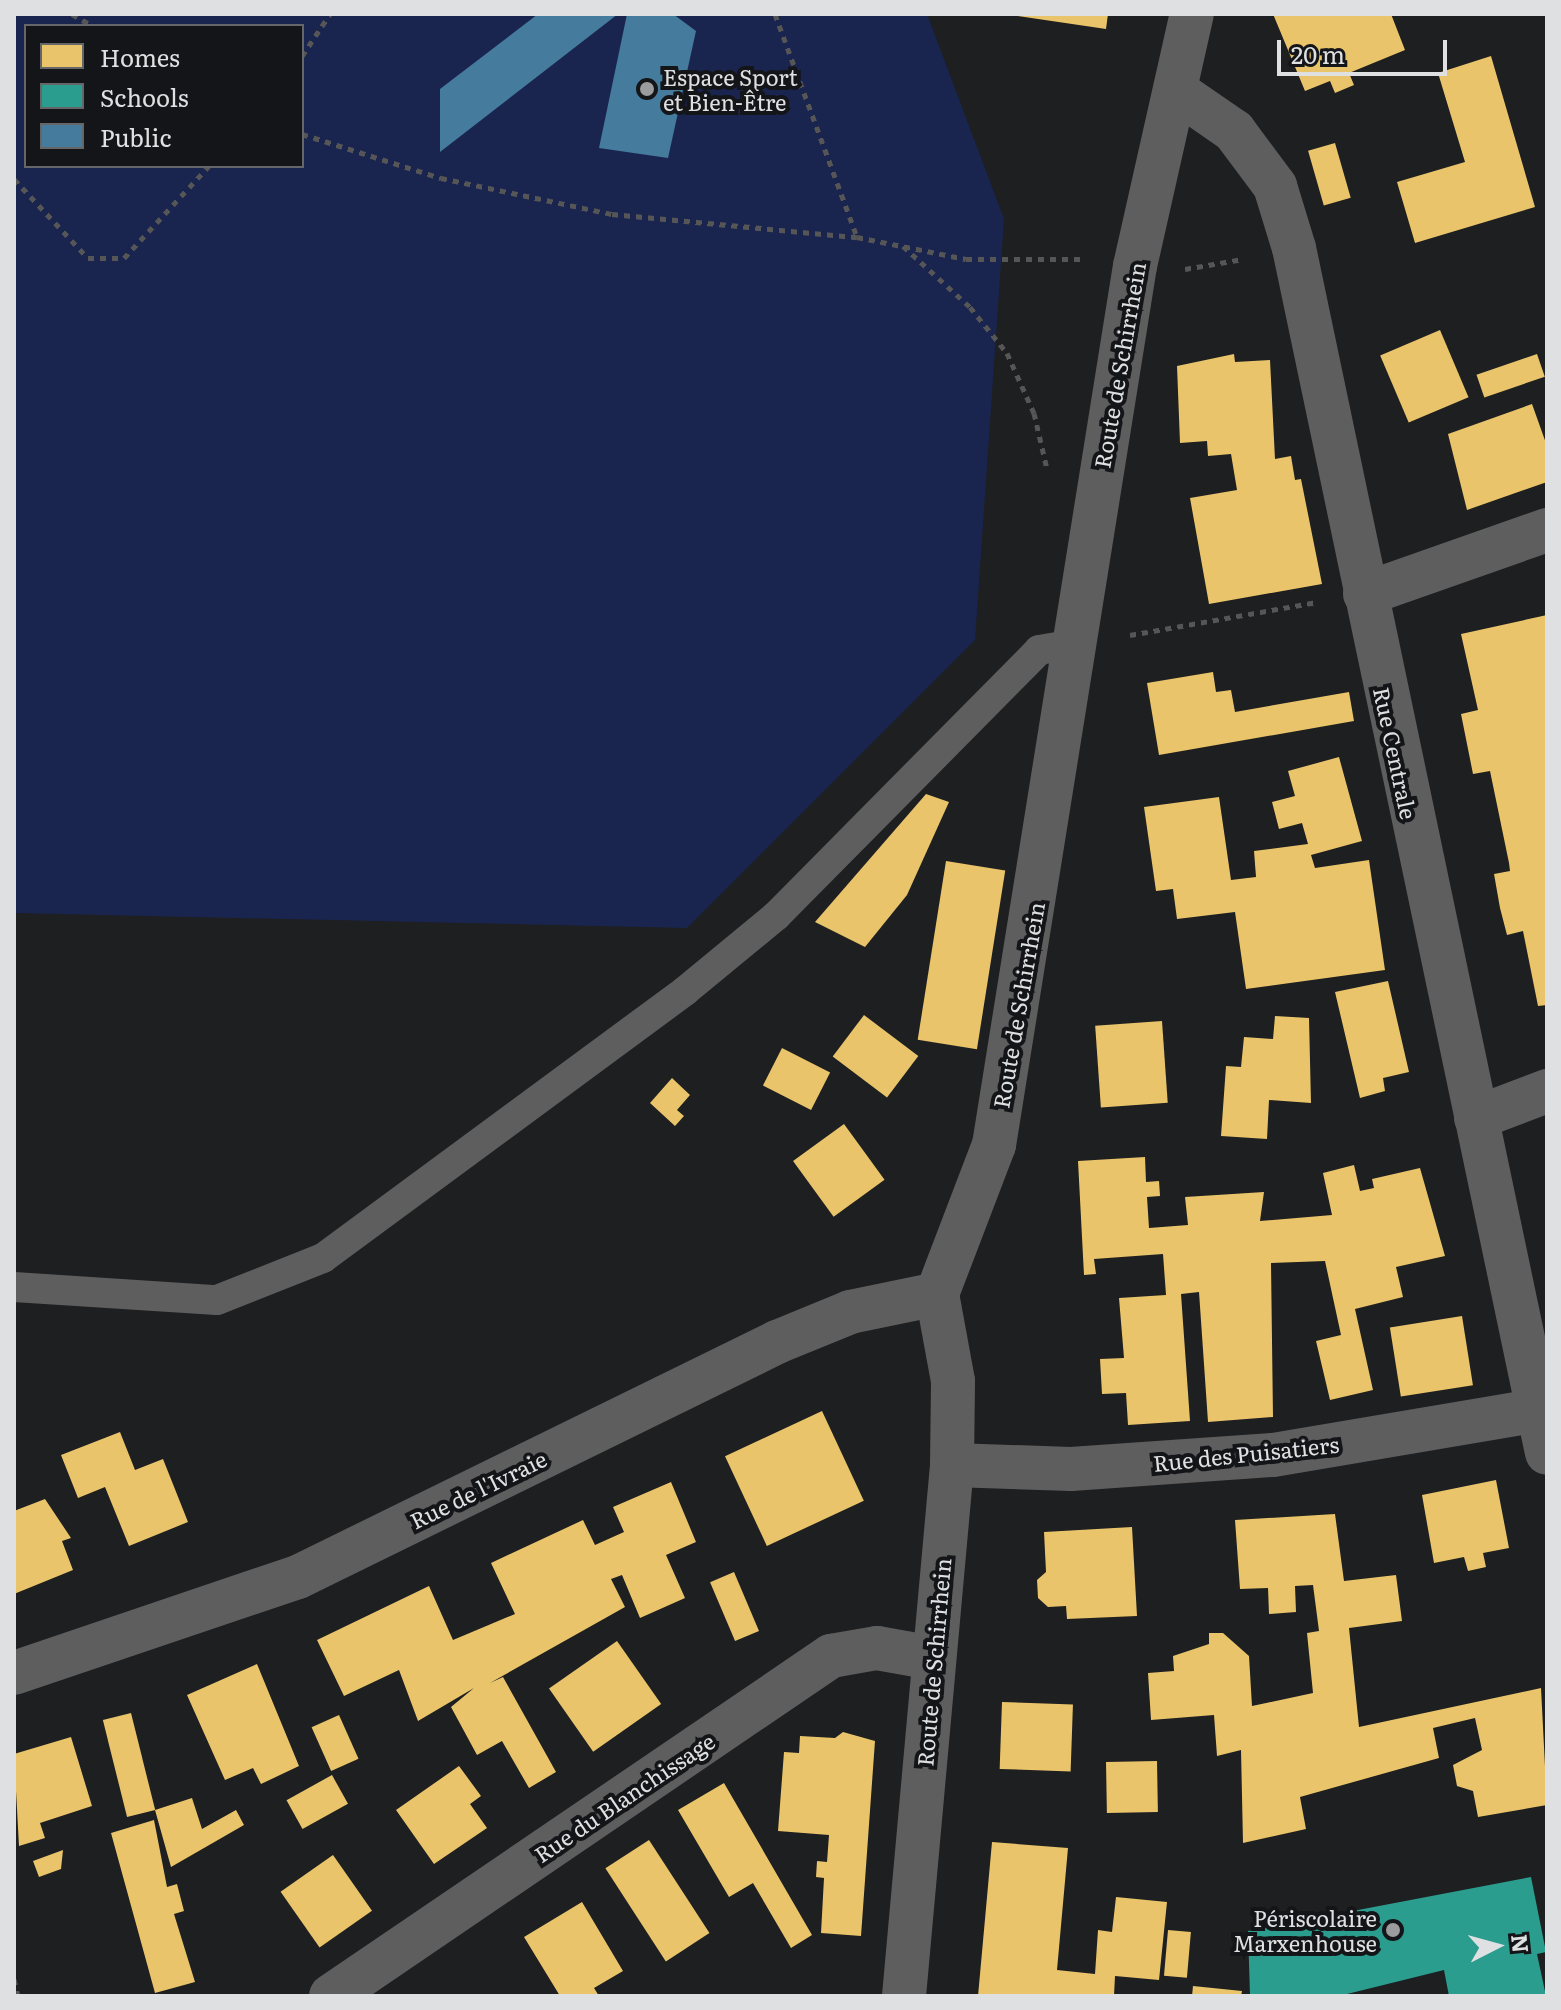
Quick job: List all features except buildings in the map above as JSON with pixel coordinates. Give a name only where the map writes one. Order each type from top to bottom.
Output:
[{"type":"street","name":"Route de Schirrhein","points":[[904,1996],[952,1465],[953,1381],[937,1294],[994,1145],[1080,643],[1135,266],[1179,93],[1192,14]]},
{"type":"street","name":"Rue Centrale","points":[[1179,93],[1234,131],[1259,164],[1275,186],[1294,248],[1547,1453]]},
{"type":"street","points":[[1365,594],[1547,530]]},
{"type":"street","points":[[1476,1118],[1547,1091]]},
{"type":"street","name":"Rue de l'Ivraie","points":[[14,1673],[298,1577],[777,1342],[850,1312],[937,1294]]},
{"type":"street","name":"Rue des Puisatiers","points":[[952,1465],[1071,1469],[1273,1455],[1538,1410]]},
{"type":"street","name":"Rue du Blanchissage","points":[[331,1996],[831,1656],[877,1648],[933,1658]]},
{"type":"lane","points":[[14,1287],[217,1300],[323,1258],[697,982],[776,916],[1039,650],[1080,643]]},
{"type":"path","points":[[72,14],[90,24]]},
{"type":"path","points":[[304,53],[330,14]]},
{"type":"path","points":[[775,14],[857,237]]},
{"type":"path","points":[[304,135],[441,178],[612,214],[857,237],[966,259],[1094,260]]},
{"type":"path","points":[[14,179],[88,258],[124,258],[207,168]]},
{"type":"path","points":[[902,245],[970,307],[1007,353],[1034,413],[1049,482]]},
{"type":"path","points":[[1173,271],[1294,248]]},
{"type":"path","points":[[1080,643],[1365,594]]},
{"type":"path","points":[[14,1979],[18,1996]]},
{"type":"shaded area","points":[[14,14],[927,14],[1004,219],[975,640],[687,928],[14,913]]},
{"type":"place","name":"Espace Sport et Bien-Être","points":[[647,89]]},
{"type":"place","name":"Périscolaire Marxenhouse","points":[[1393,1930]]}]
